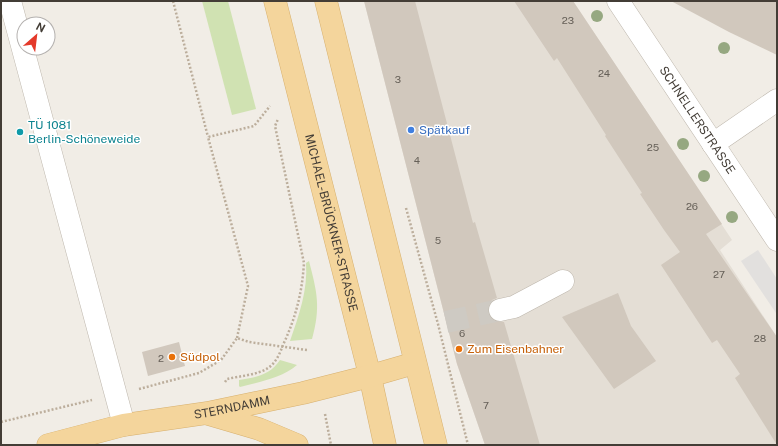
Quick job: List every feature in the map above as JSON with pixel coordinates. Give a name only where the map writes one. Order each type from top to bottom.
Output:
[{"type":"main road","name":"MICHAEL-BRÜCKNER-STRASSE","points":[[275,1],[370,376],[386,445]]},
{"type":"main road","points":[[326,1],[436,445]]},
{"type":"main road","name":"STERNDAMM","points":[[48,445],[124,425],[207,413],[303,393],[415,363]]},
{"type":"main road","points":[[207,413],[258,429],[297,445]]},
{"type":"street","points":[[10,1],[124,425]]},
{"type":"street","name":"SCHNELLERSTRASSE","points":[[618,1],[777,240]]},
{"type":"street","points":[[713,144],[777,100]]},
{"type":"street","points":[[500,310],[514,307],[563,281]]},
{"type":"path","points":[[173,1],[248,286],[237,338],[221,360]]},
{"type":"path","points":[[207,413],[227,379],[254,373],[268,368],[279,356],[290,330],[298,305],[304,263],[275,126],[296,86]]},
{"type":"path","points":[[208,137],[254,126],[270,106]]},
{"type":"path","points":[[237,338],[307,350]]},
{"type":"path","points":[[324,413],[330,445]]},
{"type":"shaded area","points":[[364,1],[573,1],[732,240],[720,250],[777,337],[777,445],[485,445],[457,364]]},
{"type":"shaded area","points":[[758,250],[777,279],[776,313],[741,261]]},
{"type":"green space","points":[[202,1],[228,1],[256,109],[232,115]]},
{"type":"green space","points":[[309,261],[317,300],[315,328],[312,339],[290,341],[302,302],[306,283],[306,263]]},
{"type":"green space","points":[[280,360],[297,365],[270,379],[239,386],[239,380],[257,377],[267,373]]},
{"type":"building","points":[[364,1],[415,1],[473,223],[475,222],[497,298],[492,300],[488,306],[488,313],[490,318],[496,322],[504,322],[540,445],[485,445],[457,364]]},
{"type":"building","points":[[514,1],[573,1],[722,224],[706,234],[777,337],[777,445],[735,378],[740,374],[717,340],[712,343],[661,265],[680,252],[640,194],[642,193],[557,58],[554,61]]},
{"type":"building","points":[[671,1],[777,1],[777,55],[729,32]]},
{"type":"building","points":[[618,293],[631,326],[656,361],[614,389],[562,317]]},
{"type":"building","points":[[179,342],[185,366],[148,376],[142,352]]},
{"type":"tunnel","points":[[446,322],[500,310]]},
{"type":"place","name":"Spätkauf","points":[[411,130]]},
{"type":"place","name":"TÜ 1081 Berlin-Schöneweide","points":[[20,132]]},
{"type":"place","name":"Zum Eisenbahner","points":[[459,349]]},
{"type":"place","name":"Südpol","points":[[172,357]]}]
